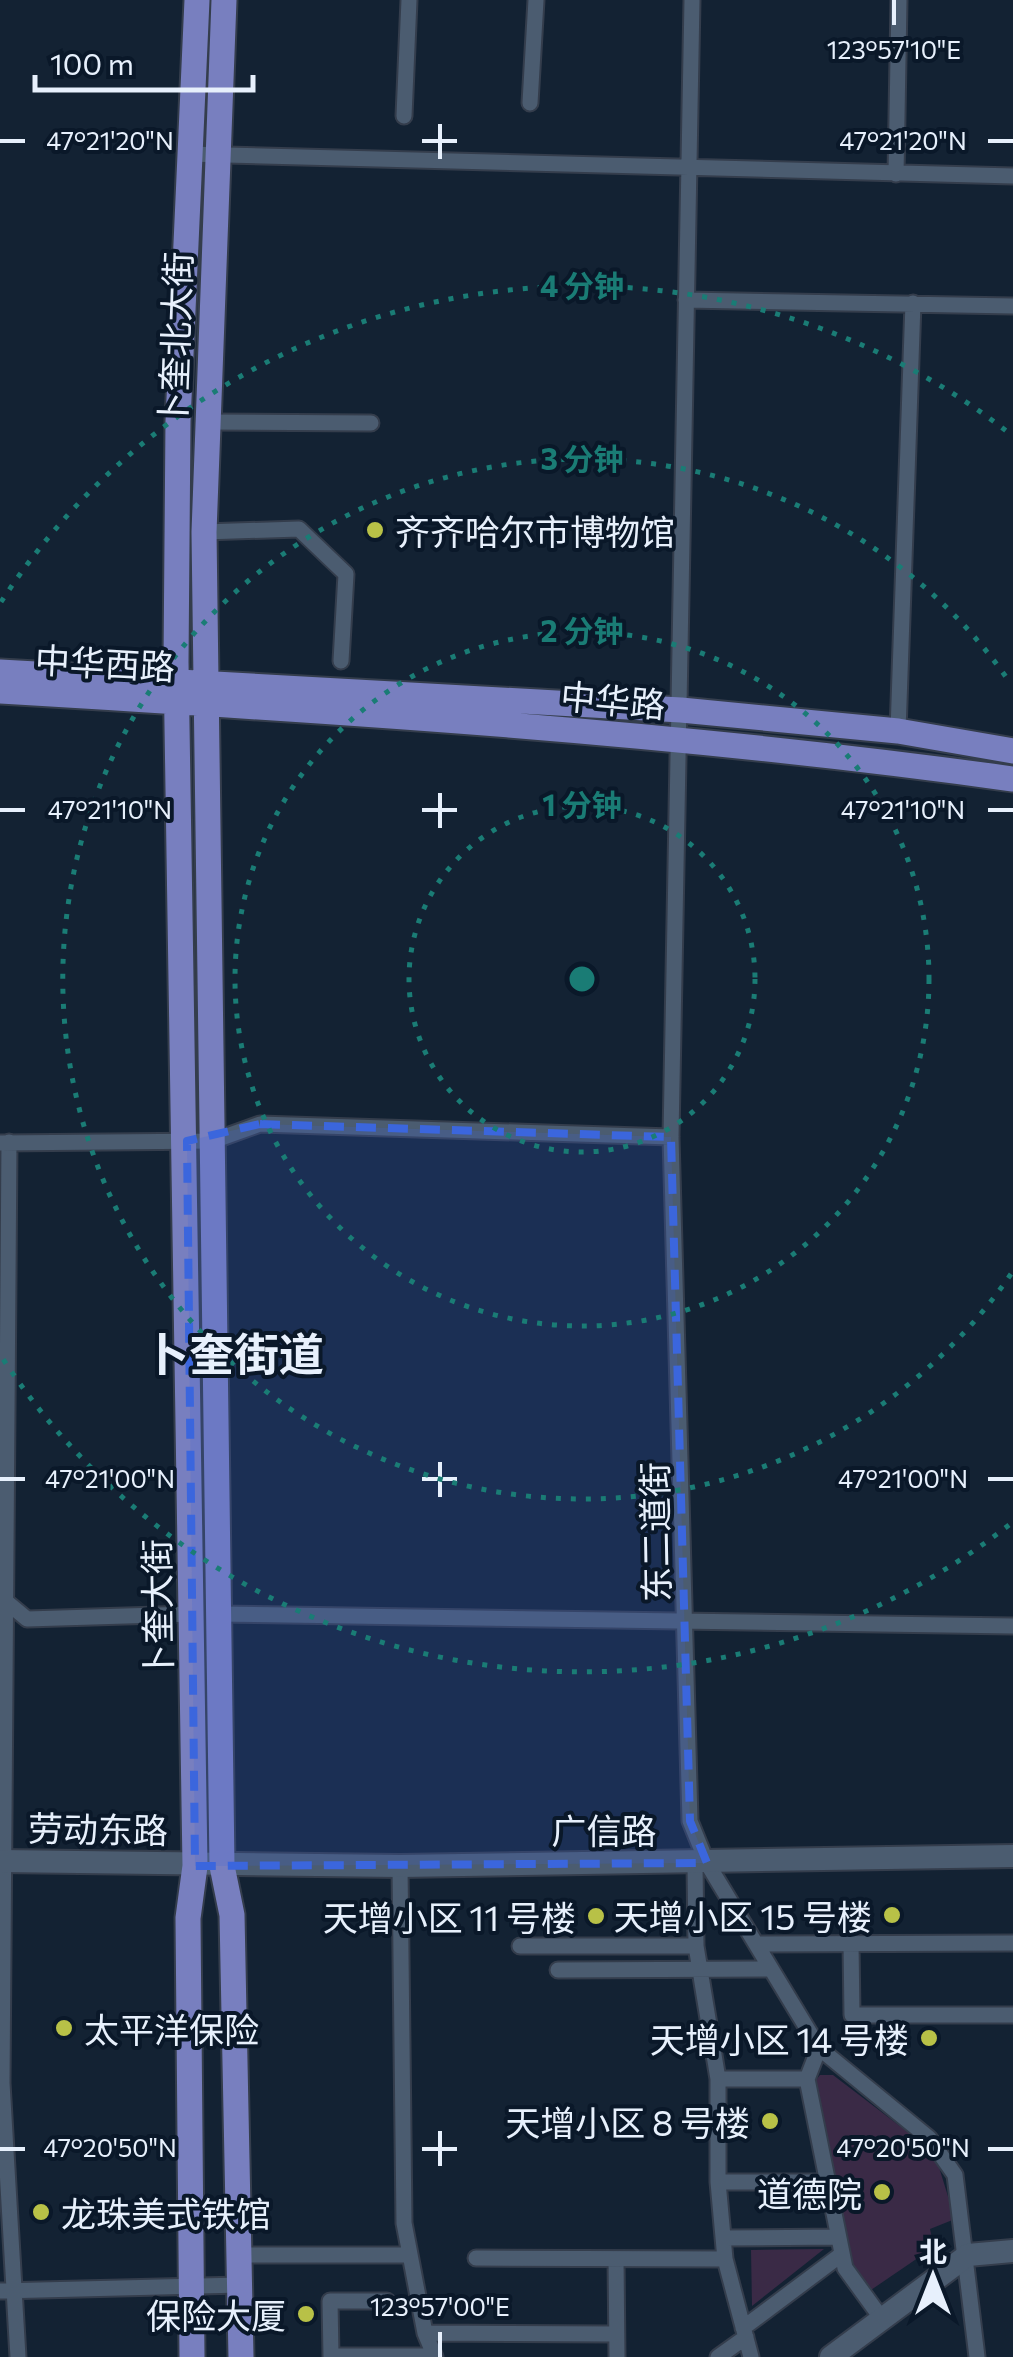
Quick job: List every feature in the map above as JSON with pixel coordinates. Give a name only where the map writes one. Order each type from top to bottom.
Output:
[{"type":"main road","name":"卜奎北大街","points":[[178,691],[178,421],[197,0]]},
{"type":"main road","name":"卜奎北大街","points":[[207,692],[205,422],[224,0]]},
{"type":"main road","name":"中华西路","points":[[0,672],[178,691]]},
{"type":"main road","name":"中华西路","points":[[0,691],[207,692]]},
{"type":"main road","name":"卜奎大街","points":[[178,691],[191,1614],[208,1866],[232,1914],[240,2357]]},
{"type":"main road","name":"卜奎大街","points":[[192,2357],[188,1918],[208,1866],[218,1614],[207,692]]},
{"type":"main road","name":"中华路","points":[[207,692],[680,710],[898,732],[1013,751]]},
{"type":"main road","name":"中华路","points":[[207,692],[1013,779]]},
{"type":"main road","name":"广信路","points":[[208,1866],[701,1864],[1013,1856]]},
{"type":"main road","name":"劳动东路","points":[[2,1861],[208,1866]]},
{"type":"main road","points":[[831,2357],[968,2256],[1013,2251]]},
{"type":"street","points":[[404,116],[409,0]]},
{"type":"street","points":[[530,103],[536,0]]},
{"type":"street","name":"东二道街","points":[[692,0],[671,1137],[690,1820],[701,1864],[756,1944],[819,2048],[929,2138],[955,2175],[968,2256],[976,2357]]},
{"type":"street","points":[[896,174],[898,0]]},
{"type":"street","points":[[188,154],[1013,176]]},
{"type":"street","points":[[686,300],[1013,306]]},
{"type":"street","points":[[898,732],[914,303]]},
{"type":"street","points":[[205,422],[371,423]]},
{"type":"street","points":[[204,532],[298,528],[346,574],[341,661]]},
{"type":"street","points":[[18,2350],[7,2292],[2,2083],[4,1143],[213,1140],[260,1124],[671,1137]]},
{"type":"street","points":[[4,1600],[27,1619],[191,1614]]},
{"type":"street","points":[[218,1614],[1013,1626]]},
{"type":"street","points":[[701,1864],[696,1946],[718,2079],[718,2182],[725,2260],[751,2357]]},
{"type":"street","points":[[387,2301],[330,2301],[331,2356],[434,2356],[425,2333],[404,2223],[400,1866]]},
{"type":"street","points":[[756,1944],[1013,1944]]},
{"type":"street","points":[[851,1944],[852,2015],[1013,2014]]},
{"type":"street","points":[[520,1946],[696,1946]]},
{"type":"street","points":[[558,1970],[771,1969]]},
{"type":"street","points":[[819,2048],[807,2079],[845,2268],[882,2320]]},
{"type":"street","points":[[718,2079],[807,2079]]},
{"type":"street","points":[[718,2182],[826,2182]]},
{"type":"street","points":[[723,2238],[840,2246]]},
{"type":"street","points":[[718,2357],[840,2246]]},
{"type":"street","points":[[240,2256],[410,2255]]},
{"type":"street","points":[[476,2258],[725,2260]]},
{"type":"street","points":[[616,2259],[617,2357]]},
{"type":"street","points":[[7,2292],[240,2284]]},
{"type":"street","points":[[425,2333],[616,2334]]},
{"type":"street","points":[[0,2341],[18,2350]]},
{"type":"highlighted area","points":[[260,1124],[671,1137],[690,1821],[707,1863],[195,1866],[187,1141]]},
{"type":"shaded area","name":"道德院","points":[[820,2075],[833,2075],[926,2146],[938,2164],[955,2219],[930,2229],[934,2247],[868,2292],[855,2269],[837,2217],[816,2080]]},
{"type":"shaded area","points":[[824,2249],[752,2306],[751,2250]]},
{"type":"place","name":"齐齐哈尔市博物馆","points":[[375,530]]},
{"type":"place","name":"天增小区 15 号楼","points":[[892,1915]]},
{"type":"place","name":"天增小区 11 号楼","points":[[596,1916]]},
{"type":"place","name":"太平洋保险","points":[[64,2028]]},
{"type":"place","name":"天增小区 14 号楼","points":[[929,2038]]},
{"type":"place","name":"天增小区 8 号楼","points":[[770,2121]]},
{"type":"place","name":"道德院","points":[[882,2192]]},
{"type":"place","name":"龙珠美式铁馆","points":[[41,2212]]},
{"type":"place","name":"保险大厦","points":[[306,2314]]},
{"type":"district","name":"卜奎街道","points":[[234,1352]]}]
